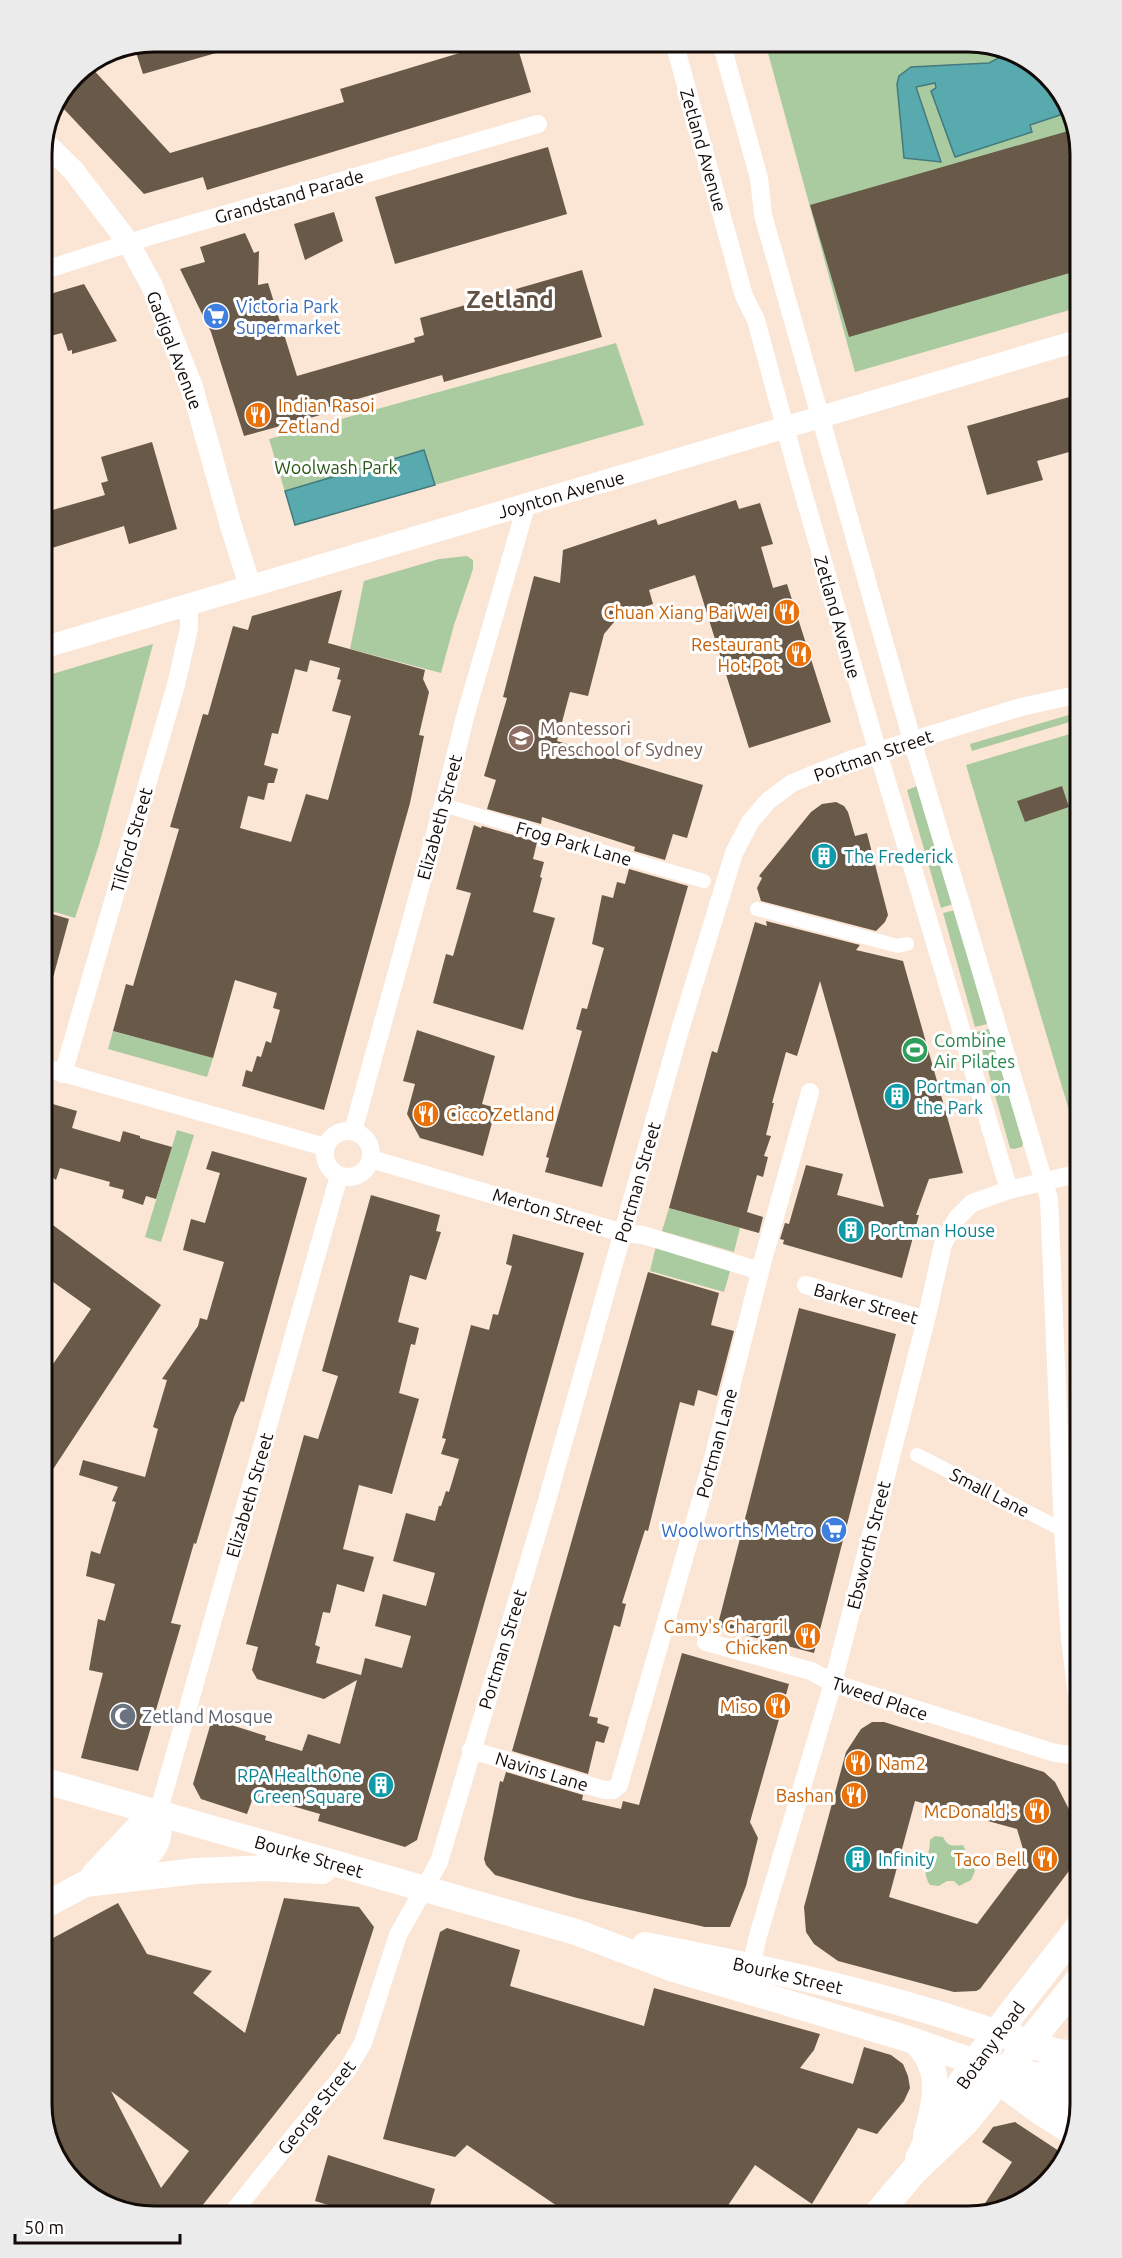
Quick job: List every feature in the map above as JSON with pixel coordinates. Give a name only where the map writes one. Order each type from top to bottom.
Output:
[{"type":"main road","name":"Bourke Street","points":[[52,1783],[576,1932],[682,1972],[914,2041],[975,2062]]},
{"type":"main road","points":[[52,1902],[85,1884],[143,1823],[158,1813]]},
{"type":"main road","points":[[85,1884],[196,1870],[265,1868],[365,1872]]},
{"type":"main road","name":"Bourke Street","points":[[576,1932],[752,1966],[896,2001],[997,2033]]},
{"type":"main road","name":"Botany Road","points":[[913,2172],[937,2122],[975,2062],[1070,1939]]},
{"type":"main road","name":"Botany Road","points":[[884,2206],[913,2172],[954,2135],[1017,2066],[1070,1993]]},
{"type":"main road","points":[[997,2033],[1017,2066],[1039,2111],[1066,2129]]},
{"type":"main road","points":[[913,2172],[930,2120],[935,2087],[929,2059],[914,2041]]},
{"type":"main road","points":[[1017,2066],[1057,2053],[1070,2054]]},
{"type":"main road","points":[[975,2062],[1017,2066],[1070,2077]]},
{"type":"main road","points":[[1017,2066],[1070,2102]]},
{"type":"street","name":"Zetland Avenue","points":[[677,53],[744,296],[756,320],[878,752],[1010,1190]]},
{"type":"street","points":[[724,53],[759,178],[762,209],[912,740],[1051,1209],[1063,1530],[1070,1639]]},
{"type":"street","name":"Grandstand Parade","points":[[53,267],[128,242],[538,124]]},
{"type":"street","name":"Gadigal Avenue","points":[[53,151],[73,170],[128,242],[152,286],[192,387],[250,586]]},
{"type":"street","name":"Joynton Avenue","points":[[53,645],[1070,343]]},
{"type":"street","name":"Elizabeth Street","points":[[353,1131],[465,717],[527,503]]},
{"type":"street","name":"Tilford Street","points":[[63,1074],[176,685],[189,628],[189,604]]},
{"type":"street","name":"Portman Street","points":[[425,1888],[439,1862],[546,1504],[711,927],[735,853],[750,822],[768,801],[792,783],[912,740],[1021,707],[1070,696]]},
{"type":"street","name":"Frog Park Lane","points":[[443,805],[704,881]]},
{"type":"street","points":[[757,909],[898,946],[907,944]]},
{"type":"street","points":[[53,1071],[325,1147]]},
{"type":"street","name":"Portman Lane","points":[[613,1790],[619,1785],[623,1773],[716,1451],[760,1271],[810,1092]]},
{"type":"street","points":[[353,1131],[360,1134],[369,1145],[371,1159],[359,1175],[346,1178],[339,1176],[328,1167],[324,1154],[325,1147],[333,1136],[353,1131]]},
{"type":"street","name":"Merton Street","points":[[371,1159],[623,1233],[643,1235],[760,1271]]},
{"type":"street","name":"Ebsworth Street","points":[[752,1966],[758,1936],[833,1683],[926,1320],[943,1244],[957,1218],[972,1203],[1044,1180],[1070,1175]]},
{"type":"street","name":"Elizabeth Street","points":[[158,1813],[339,1176]]},
{"type":"street","name":"Barker Street","points":[[806,1285],[926,1320]]},
{"type":"street","name":"Small Lane","points":[[917,1455],[1063,1530]]},
{"type":"street","name":"Tweed Place","points":[[706,1642],[811,1671],[833,1683],[956,1723],[1055,1753],[1070,1755]]},
{"type":"street","name":"Navins Lane","points":[[471,1750],[604,1790],[613,1790]]},
{"type":"street","name":"George Street","points":[[239,2205],[347,2070],[357,2054],[363,2043],[393,1946],[404,1922],[425,1888]]},
{"type":"green space","points":[[768,53],[974,53],[994,56],[1019,66],[1040,82],[1056,103],[1068,134],[1070,310],[855,372]]},
{"type":"green space","name":"Woolwash Park","points":[[616,343],[644,425],[295,525],[269,439]]},
{"type":"green space","points":[[467,556],[473,560],[473,569],[441,673],[350,649],[364,581],[439,559]]},
{"type":"green space","points":[[153,644],[99,845],[75,918],[53,911],[53,674]]},
{"type":"green space","points":[[1070,715],[1070,722],[972,751],[970,744]]},
{"type":"green space","points":[[1070,734],[1070,1114],[966,765]]},
{"type":"green space","points":[[917,786],[953,904],[941,908],[907,790]]},
{"type":"green space","points":[[955,910],[987,1024],[975,1027],[943,913]]},
{"type":"green space","points":[[989,1029],[1023,1143],[1022,1147],[1010,1148],[977,1032]]},
{"type":"green space","points":[[113,1031],[213,1058],[207,1077],[108,1049]]},
{"type":"green space","points":[[177,1130],[194,1135],[161,1242],[145,1237]]},
{"type":"green space","points":[[669,1208],[740,1228],[734,1252],[662,1231]]},
{"type":"green space","points":[[656,1246],[731,1268],[724,1292],[650,1271]]},
{"type":"green space","points":[[935,1836],[943,1837],[951,1845],[963,1845],[975,1871],[971,1880],[959,1886],[954,1881],[947,1881],[939,1886],[930,1885],[926,1869],[930,1840]]},
{"type":"water","points":[[999,58],[1019,66],[1040,82],[1062,114],[1030,125],[1032,132],[955,157],[931,91],[936,88],[935,83],[916,87],[941,162],[904,158],[897,84],[899,76],[911,67],[989,63]]},
{"type":"water","points":[[424,450],[435,485],[295,525],[285,491]]},
{"type":"building","points":[[219,52],[143,74],[136,54]]},
{"type":"building","points":[[462,52],[519,52],[531,92],[207,190],[203,177],[144,194],[63,108],[74,92],[95,72],[170,153],[344,102],[340,89]]},
{"type":"building","points":[[1067,131],[1070,154],[1070,273],[849,337],[810,205]]},
{"type":"building","points":[[548,147],[567,214],[395,264],[375,197]]},
{"type":"building","points":[[334,212],[343,241],[305,260],[294,224]]},
{"type":"building","points":[[245,233],[254,253],[259,251],[258,285],[268,283],[297,376],[415,342],[414,338],[424,335],[420,318],[476,302],[479,311],[519,299],[516,289],[582,270],[602,337],[444,382],[442,375],[322,409],[324,414],[244,436],[211,332],[180,269],[205,262],[200,247]]},
{"type":"building","points":[[84,284],[117,341],[72,354],[72,350],[68,351],[62,333],[53,335],[53,293]]},
{"type":"building","points":[[1070,397],[1070,452],[1037,461],[1043,480],[987,495],[967,426]]},
{"type":"building","points":[[152,442],[177,529],[129,544],[124,526],[53,548],[53,510],[105,495],[101,483],[108,481],[101,457]]},
{"type":"building","points":[[736,500],[739,509],[760,503],[773,544],[761,547],[773,588],[787,584],[831,722],[749,748],[695,575],[649,590],[653,604],[620,615],[604,634],[588,696],[570,692],[557,741],[703,785],[687,838],[673,834],[665,860],[634,851],[635,847],[542,817],[541,824],[487,809],[496,780],[484,776],[507,698],[503,697],[534,576],[560,583],[563,550],[656,519],[658,525]]},
{"type":"building","points":[[342,590],[328,643],[425,670],[423,679],[429,692],[419,735],[424,736],[410,803],[324,1110],[242,1086],[246,1070],[252,1072],[257,1056],[261,1057],[266,1041],[271,1043],[280,1010],[273,1008],[277,993],[235,980],[213,1058],[113,1031],[126,984],[133,986],[179,829],[170,827],[203,714],[208,715],[233,626],[248,630],[252,616]],"holes":[[[310,660],[340,668],[337,679],[341,680],[332,711],[351,716],[328,800],[306,794],[291,842],[240,828],[248,796],[264,800],[268,783],[274,783],[278,769],[264,765],[272,733],[278,734],[295,669],[307,672]]]},
{"type":"building","points":[[1062,786],[1069,807],[1025,822],[1017,801]]},
{"type":"building","name":"The Frederick","points":[[836,802],[844,806],[848,812],[855,836],[867,833],[888,915],[876,931],[761,901],[757,888],[762,878],[759,876],[811,812],[822,804]]},
{"type":"building","points":[[474,825],[537,842],[533,859],[544,862],[533,912],[555,918],[523,1030],[433,1003],[446,954],[453,956],[471,893],[456,889]]},
{"type":"building","points":[[629,869],[688,886],[602,1187],[545,1172],[549,1158],[546,1157],[582,1031],[576,1029],[582,1008],[587,1009],[604,948],[592,944],[602,895],[613,898],[617,882],[625,884]]},
{"type":"building","points":[[53,914],[69,919],[53,979]]},
{"type":"building","points":[[766,921],[860,945],[856,950],[903,961],[963,1173],[929,1179],[916,1215],[919,1215],[902,1278],[783,1244],[784,1240],[780,1239],[785,1223],[789,1224],[806,1165],[843,1174],[837,1195],[884,1207],[820,981],[797,1056],[786,1052],[772,1103],[774,1103],[766,1135],[771,1136],[764,1156],[768,1157],[763,1177],[757,1175],[747,1212],[763,1217],[759,1233],[669,1208],[712,1051],[717,1053],[755,922],[767,926]]},
{"type":"building","points":[[417,1030],[495,1056],[482,1104],[496,1108],[483,1156],[420,1138],[407,1114],[415,1084],[403,1081]]},
{"type":"building","points":[[53,1104],[77,1111],[72,1128],[120,1142],[123,1131],[172,1147],[156,1199],[146,1196],[143,1205],[122,1198],[124,1190],[109,1186],[110,1182],[60,1168],[56,1180],[52,1177]]},
{"type":"building","points":[[212,1151],[307,1178],[244,1402],[241,1401],[234,1417],[171,1623],[181,1625],[138,1771],[81,1758],[103,1673],[89,1670],[98,1619],[105,1621],[115,1584],[86,1576],[91,1551],[100,1554],[116,1502],[112,1501],[118,1487],[79,1475],[83,1460],[145,1477],[158,1429],[153,1427],[167,1380],[162,1379],[198,1326],[200,1318],[207,1320],[224,1262],[183,1250],[191,1219],[205,1223],[220,1173],[206,1169]]},
{"type":"building","points":[[371,1195],[440,1215],[436,1231],[441,1232],[426,1280],[410,1275],[398,1322],[419,1328],[415,1345],[411,1344],[399,1393],[419,1399],[392,1494],[359,1485],[343,1549],[374,1557],[364,1592],[337,1584],[330,1613],[323,1612],[315,1645],[320,1647],[316,1663],[361,1675],[365,1658],[402,1668],[411,1636],[375,1626],[383,1594],[426,1606],[435,1573],[393,1561],[406,1513],[435,1521],[446,1491],[449,1492],[459,1459],[441,1454],[446,1439],[442,1438],[471,1325],[489,1330],[493,1314],[498,1315],[512,1266],[506,1264],[513,1234],[584,1253],[417,1840],[405,1847],[318,1821],[320,1814],[254,1795],[247,1814],[201,1799],[193,1784],[212,1719],[266,1736],[265,1740],[302,1751],[308,1734],[340,1744],[357,1680],[324,1699],[257,1679],[252,1670],[258,1647],[246,1644],[304,1435],[318,1439],[338,1376],[322,1371]]},
{"type":"building","points":[[52,1225],[161,1305],[52,1470],[52,1365],[91,1309],[52,1281]]},
{"type":"building","points":[[648,1272],[719,1293],[711,1325],[734,1331],[717,1396],[698,1390],[694,1406],[680,1402],[648,1531],[645,1530],[622,1603],[626,1604],[620,1627],[614,1625],[589,1716],[598,1718],[597,1723],[609,1727],[604,1743],[596,1741],[588,1774],[512,1751]]},
{"type":"building","points":[[799,1308],[896,1334],[814,1653],[717,1628]]},
{"type":"building","points":[[682,1653],[789,1684],[750,1822],[758,1838],[746,1886],[730,1927],[705,1927],[577,1898],[495,1875],[484,1859],[500,1781],[503,1782],[506,1772],[583,1795],[582,1800],[621,1809],[623,1801],[639,1805]]},
{"type":"building","name":"Infinity","points":[[872,1722],[884,1722],[1044,1772],[1055,1782],[1070,1811],[1070,1870],[980,1989],[954,1992],[838,1961],[814,1944],[806,1932],[804,1907],[846,1752],[861,1729]],"holes":[[[915,1801],[1017,1829],[1026,1859],[977,1924],[889,1897]]]},
{"type":"building","points":[[284,1898],[359,1907],[374,1927],[340,2034],[203,2205],[134,2204],[109,2195],[78,2171],[66,2155],[54,2124],[52,1939],[118,1903],[147,1954],[212,1971],[193,1993],[245,2033]],"holes":[[[111,2091],[189,2151],[161,2188]]]},
{"type":"building","points":[[447,1928],[520,1950],[510,1986],[644,2026],[654,1988],[820,2034],[814,2050],[800,2068],[853,2084],[864,2047],[891,2055],[903,2064],[910,2088],[904,2101],[877,2134],[858,2128],[812,2204],[755,2165],[728,2206],[556,2205],[467,2145],[455,2157],[383,2139],[440,1932]]},
{"type":"building","points":[[1015,2122],[1058,2150],[1044,2171],[1030,2184],[1007,2198],[984,2204],[1012,2162],[982,2142],[993,2127]]},
{"type":"building","points":[[328,2155],[435,2189],[430,2205],[329,2205],[315,2201]]},
{"type":"place","name":"Victoria Park Supermarket","points":[[216,316]]},
{"type":"place","name":"Indian Rasoi Zetland","points":[[258,415]]},
{"type":"place","name":"Chuan Xiang Bai Wei","points":[[787,612]]},
{"type":"place","name":"Restaurant Hot Pot","points":[[799,654]]},
{"type":"place","name":"Montessori Preschool of Sydney","points":[[521,738]]},
{"type":"place","name":"The Frederick","points":[[824,856]]},
{"type":"place","name":"Combine Air Pilates","points":[[915,1050]]},
{"type":"place","name":"Portman on the Park","points":[[897,1096]]},
{"type":"place","name":"Cicco Zetland","points":[[426,1114]]},
{"type":"place","name":"Portman House","points":[[851,1230]]},
{"type":"place","name":"Woolworths Metro","points":[[834,1530]]},
{"type":"place","name":"Camy's Chargril Chicken","points":[[808,1636]]},
{"type":"place","name":"Miso","points":[[778,1706]]},
{"type":"place","name":"Zetland Mosque","points":[[123,1716]]},
{"type":"place","name":"Nam2","points":[[858,1763]]},
{"type":"place","name":"RPA HealthOne Green Square","points":[[381,1785]]},
{"type":"place","name":"Bashan","points":[[854,1795]]},
{"type":"place","name":"McDonald's","points":[[1037,1811]]},
{"type":"place","name":"Infinity","points":[[858,1859]]},
{"type":"place","name":"Taco Bell","points":[[1045,1859]]},
{"type":"district","name":"Zetland","points":[[510,299]]}]
